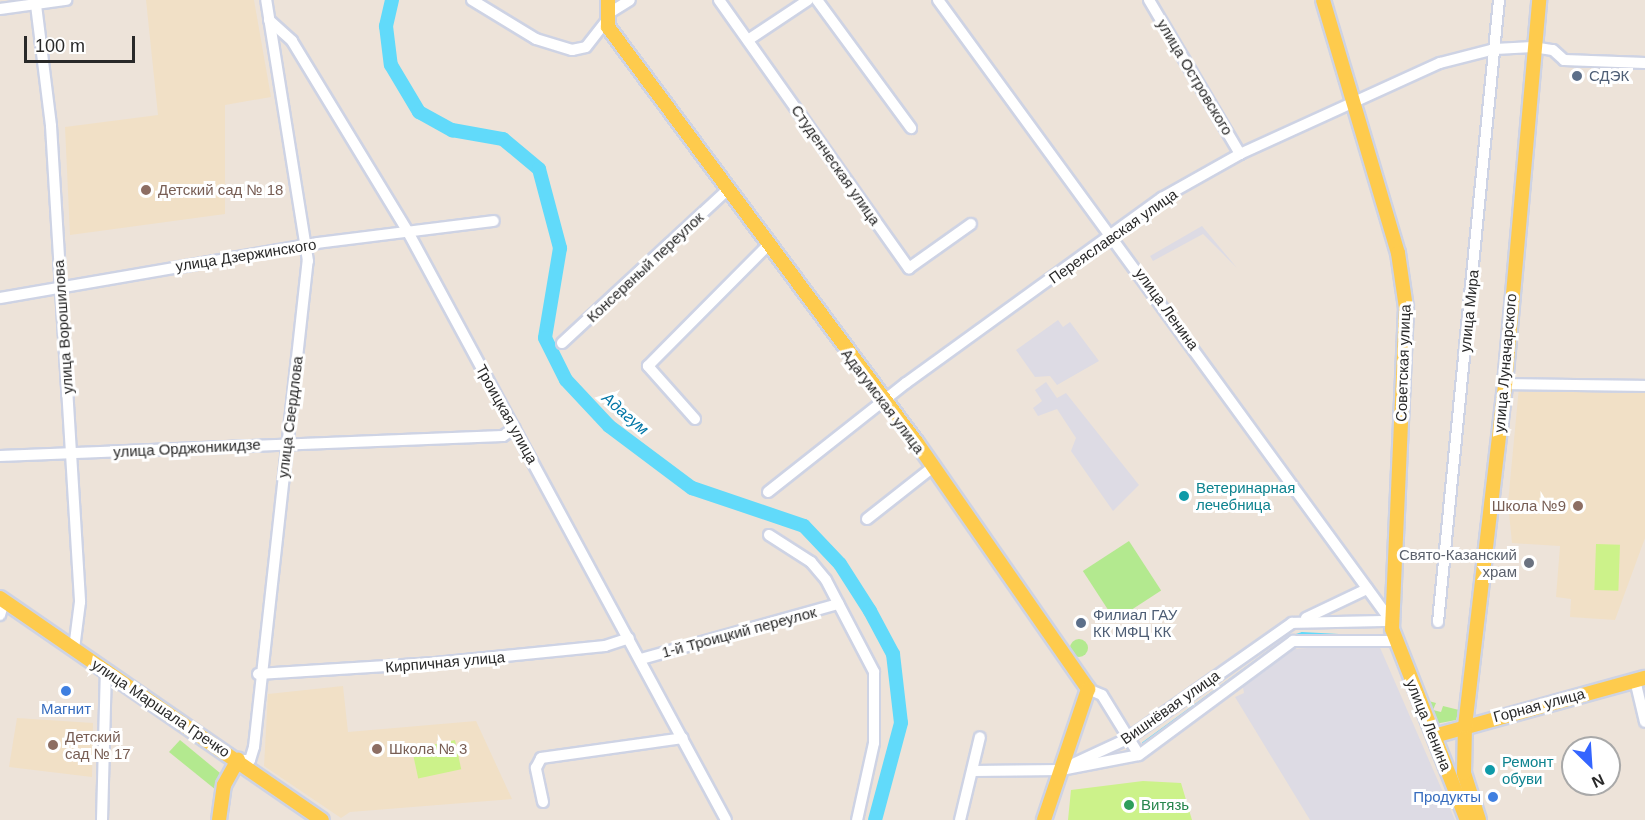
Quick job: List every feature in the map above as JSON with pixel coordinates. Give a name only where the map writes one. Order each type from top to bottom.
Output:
[{"type":"main road","points":[[606,18],[608,0]]},
{"type":"main road","name":"Советская улица","points":[[1323,0],[1398,253],[1406,308],[1393,631]]},
{"type":"main road","name":"улица Луначарского","points":[[1465,726],[1504,384],[1539,0]]},
{"type":"main road","name":"Адагумская улица","points":[[606,18],[727,190],[933,468],[1088,689]]},
{"type":"main road","name":"улица Маршала Гречко","points":[[2,599],[322,820]]},
{"type":"main road","name":"улица Ленина","points":[[1393,631],[1467,820]]},
{"type":"main road","name":"Горная улица","points":[[1434,736],[1640,679]]},
{"type":"main road","points":[[1044,820],[1088,689]]},
{"type":"main road","name":"улица Ленина","points":[[1465,726],[1464,774],[1479,820]]},
{"type":"main road","name":"улица Свердлова","points":[[219,820],[224,785],[238,760]]},
{"type":"street","points":[[0,9],[66,0]]},
{"type":"street","name":"улица Свердлова","points":[[238,760],[250,760],[252,755],[258,674],[287,444],[308,245],[266,0]]},
{"type":"street","points":[[472,0],[536,39],[572,50],[586,46],[606,18],[630,0]]},
{"type":"street","name":"Студенческая улица","points":[[719,0],[909,268],[971,224]]},
{"type":"street","points":[[748,40],[808,0]]},
{"type":"street","points":[[817,0],[911,128]]},
{"type":"street","name":"улица Ленина","points":[[938,0],[1114,234],[1368,589],[1393,631]]},
{"type":"street","name":"улица Островского","points":[[1149,0],[1240,154]]},
{"type":"street","name":"улица Мира","points":[[1438,622],[1499,0]]},
{"type":"street","name":"улица Ворошилова","points":[[36,5],[60,287],[80,602],[74,649]]},
{"type":"street","name":"Троицкая улица","points":[[269,20],[305,60],[408,232],[641,659],[726,820]]},
{"type":"street","name":"Переяславская улица","points":[[768,492],[884,400],[1162,198],[1240,154],[1440,63],[1496,49],[1533,47],[1553,50],[1564,60],[1645,63]]},
{"type":"street","name":"Консервный переулок","points":[[562,343],[727,190]]},
{"type":"street","name":"улица Дзержинского","points":[[0,298],[308,245],[494,221]]},
{"type":"street","points":[[695,419],[648,366],[768,246]]},
{"type":"street","points":[[1504,384],[1645,386]]},
{"type":"street","name":"улица Орджоникидзе","points":[[0,456],[503,436],[514,428]]},
{"type":"street","points":[[867,519],[933,468]]},
{"type":"street","points":[[769,535],[811,562],[838,604],[876,679],[874,743],[857,820]]},
{"type":"street","name":"Вишнёвая улица","points":[[1061,770],[1127,739],[1300,620],[1368,589]]},
{"type":"street","points":[[0,615],[2,599]]},
{"type":"street","name":"1-й Троицкий переулок","points":[[641,659],[838,604]]},
{"type":"street","points":[[1300,620],[1393,631]]},
{"type":"street","name":"Вишнёвая улица","points":[[1061,770],[1139,755],[1293,641],[1393,631]]},
{"type":"street","name":"Кирпичная улица","points":[[258,674],[447,662],[605,646],[629,638]]},
{"type":"street","points":[[102,820],[106,671]]},
{"type":"street","points":[[1640,679],[1645,722]]},
{"type":"street","points":[[1088,689],[1102,695],[1127,739],[1139,755]]},
{"type":"street","points":[[960,820],[980,737]]},
{"type":"street","points":[[543,802],[536,768],[541,758],[682,738]]},
{"type":"street","points":[[973,771],[1061,770]]},
{"type":"shaded area","points":[[146,0],[254,0],[271,97],[225,105],[225,214],[70,235],[65,127],[158,115]]},
{"type":"shaded area","points":[[1202,226],[1237,268],[1203,234],[1153,261],[1150,256]]},
{"type":"shaded area","points":[[1058,320],[1063,327],[1070,322],[1099,361],[1057,385],[1050,376],[1035,377],[1016,350]]},
{"type":"shaded area","points":[[1046,382],[1057,398],[1066,393],[1139,485],[1113,511],[1071,451],[1076,438],[1057,409],[1038,416],[1033,408],[1042,401],[1035,390]]},
{"type":"shaded area","name":"Школа №9","points":[[1519,387],[1645,388],[1645,538],[1615,620],[1570,617],[1571,599],[1556,597],[1560,546],[1512,543],[1508,503]]},
{"type":"shaded area","points":[[1378,643],[1455,820],[1310,820],[1235,697],[1244,693],[1242,682],[1293,649]]},
{"type":"shaded area","name":"Школа № 3","points":[[343,686],[348,732],[476,721],[512,799],[350,812],[341,818],[264,766],[268,694]]},
{"type":"shaded area","name":"Детский сад № 17","points":[[17,718],[93,723],[92,777],[9,767]]},
{"type":"green space","points":[[1129,541],[1161,590],[1115,620],[1083,571]]},
{"type":"green space","points":[[1596,544],[1620,545],[1618,591],[1594,590]]},
{"type":"green space","points":[[1079,639],[1085,642],[1088,648],[1085,654],[1079,657],[1073,654],[1070,648],[1073,642]]},
{"type":"green space","points":[[1425,700],[1436,703],[1433,710],[1441,712],[1443,706],[1459,710],[1456,720],[1435,724]]},
{"type":"green space","points":[[180,740],[220,773],[216,790],[169,752]]},
{"type":"green space","points":[[455,740],[461,769],[418,778],[412,749]]},
{"type":"green space","name":"Витязь","points":[[1143,781],[1181,783],[1192,820],[1068,820],[1071,790]]},
{"type":"waterway","name":"Адагум","points":[[392,0],[386,26],[391,65],[419,112],[452,130],[503,139],[539,169],[560,248],[545,338],[566,380],[609,426],[692,488],[804,526],[840,564],[870,611],[893,654],[901,723],[875,820]]},
{"type":"waterway","points":[[1143,743],[1287,638],[1302,633],[1357,636]]},
{"type":"place","name":"СДЭК","points":[[1577,76]]},
{"type":"place","name":"Детский сад № 18","points":[[146,190]]},
{"type":"place","name":"Ветеринарная лечебница","points":[[1184,496]]},
{"type":"place","name":"Школа №9","points":[[1578,506]]},
{"type":"place","name":"Свято-Казанский храм","points":[[1529,563]]},
{"type":"place","name":"Филиал ГАУ КК МФЦ КК","points":[[1081,623]]},
{"type":"place","name":"Магнит","points":[[66,691]]},
{"type":"place","name":"Детский сад № 17","points":[[53,745]]},
{"type":"place","name":"Школа № 3","points":[[377,749]]},
{"type":"place","name":"Ремонт обуви","points":[[1490,770]]},
{"type":"place","name":"Продукты","points":[[1493,797]]},
{"type":"place","name":"Витязь","points":[[1129,805]]}]
